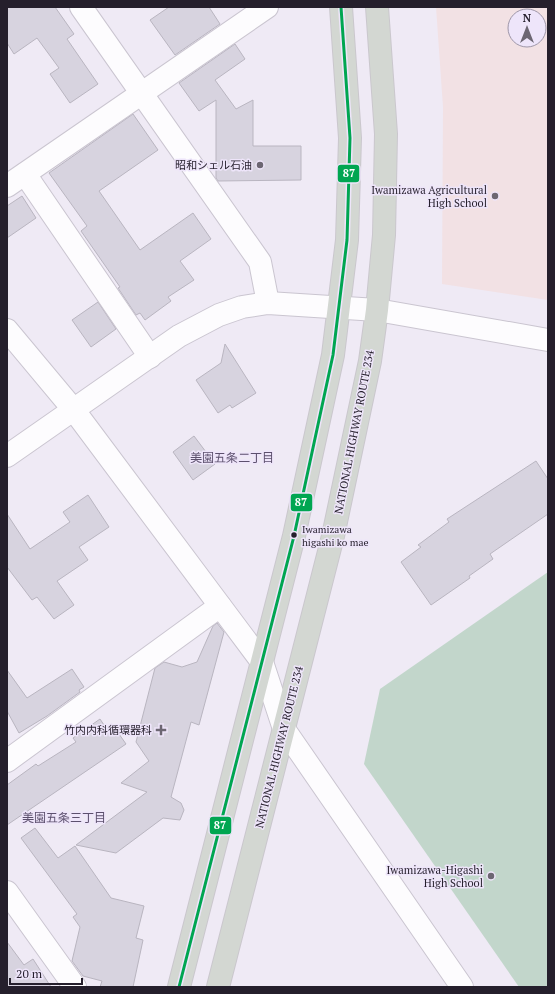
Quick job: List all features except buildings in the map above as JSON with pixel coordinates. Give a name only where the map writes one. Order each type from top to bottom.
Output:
[{"type":"highway","points":[[179,987],[294,536],[333,356],[348,240],[350,138],[341,7]]},
{"type":"highway","name":"NATIONAL HIGHWAY ROUTE 234","points":[[218,987],[333,536],[370,361],[377,310],[384,235],[386,134],[377,7]]},
{"type":"street","points":[[81,7],[260,262],[268,303]]},
{"type":"street","points":[[7,186],[267,7]]},
{"type":"street","points":[[25,174],[150,357]]},
{"type":"street","points":[[7,456],[73,408],[179,336],[219,315],[242,307],[268,303],[340,306],[377,310],[548,340]]},
{"type":"street","points":[[7,330],[73,408],[262,662],[284,729],[462,987]]},
{"type":"street","points":[[7,760],[220,606]]},
{"type":"street","points":[[7,892],[75,987]]},
{"type":"shaded area","name":"Iwamizawa Agricultural High School","points":[[436,7],[548,7],[548,300],[442,284],[443,107]]},
{"type":"green space","name":"Iwamizawa-Higashi High School","points":[[548,572],[548,987],[519,987],[364,764],[380,689]]},
{"type":"transit line","name":"87","points":[[179,987],[294,536],[333,355],[347,240],[350,138],[341,7]]},
{"type":"place","name":"昭和シェル石油","points":[[260,165]]},
{"type":"place","name":"Iwamizawa Agricultural High School","points":[[495,196]]},
{"type":"place","name":"Iwamizawa higashi ko mae","points":[[294,535]]},
{"type":"place","name":"竹内内科循環器科","points":[[161,730]]},
{"type":"place","name":"Iwamizawa-Higashi High School","points":[[491,876]]},
{"type":"district","name":"美園五条二丁目","points":[[232,458]]},
{"type":"district","name":"美園五条三丁目","points":[[64,818]]}]
